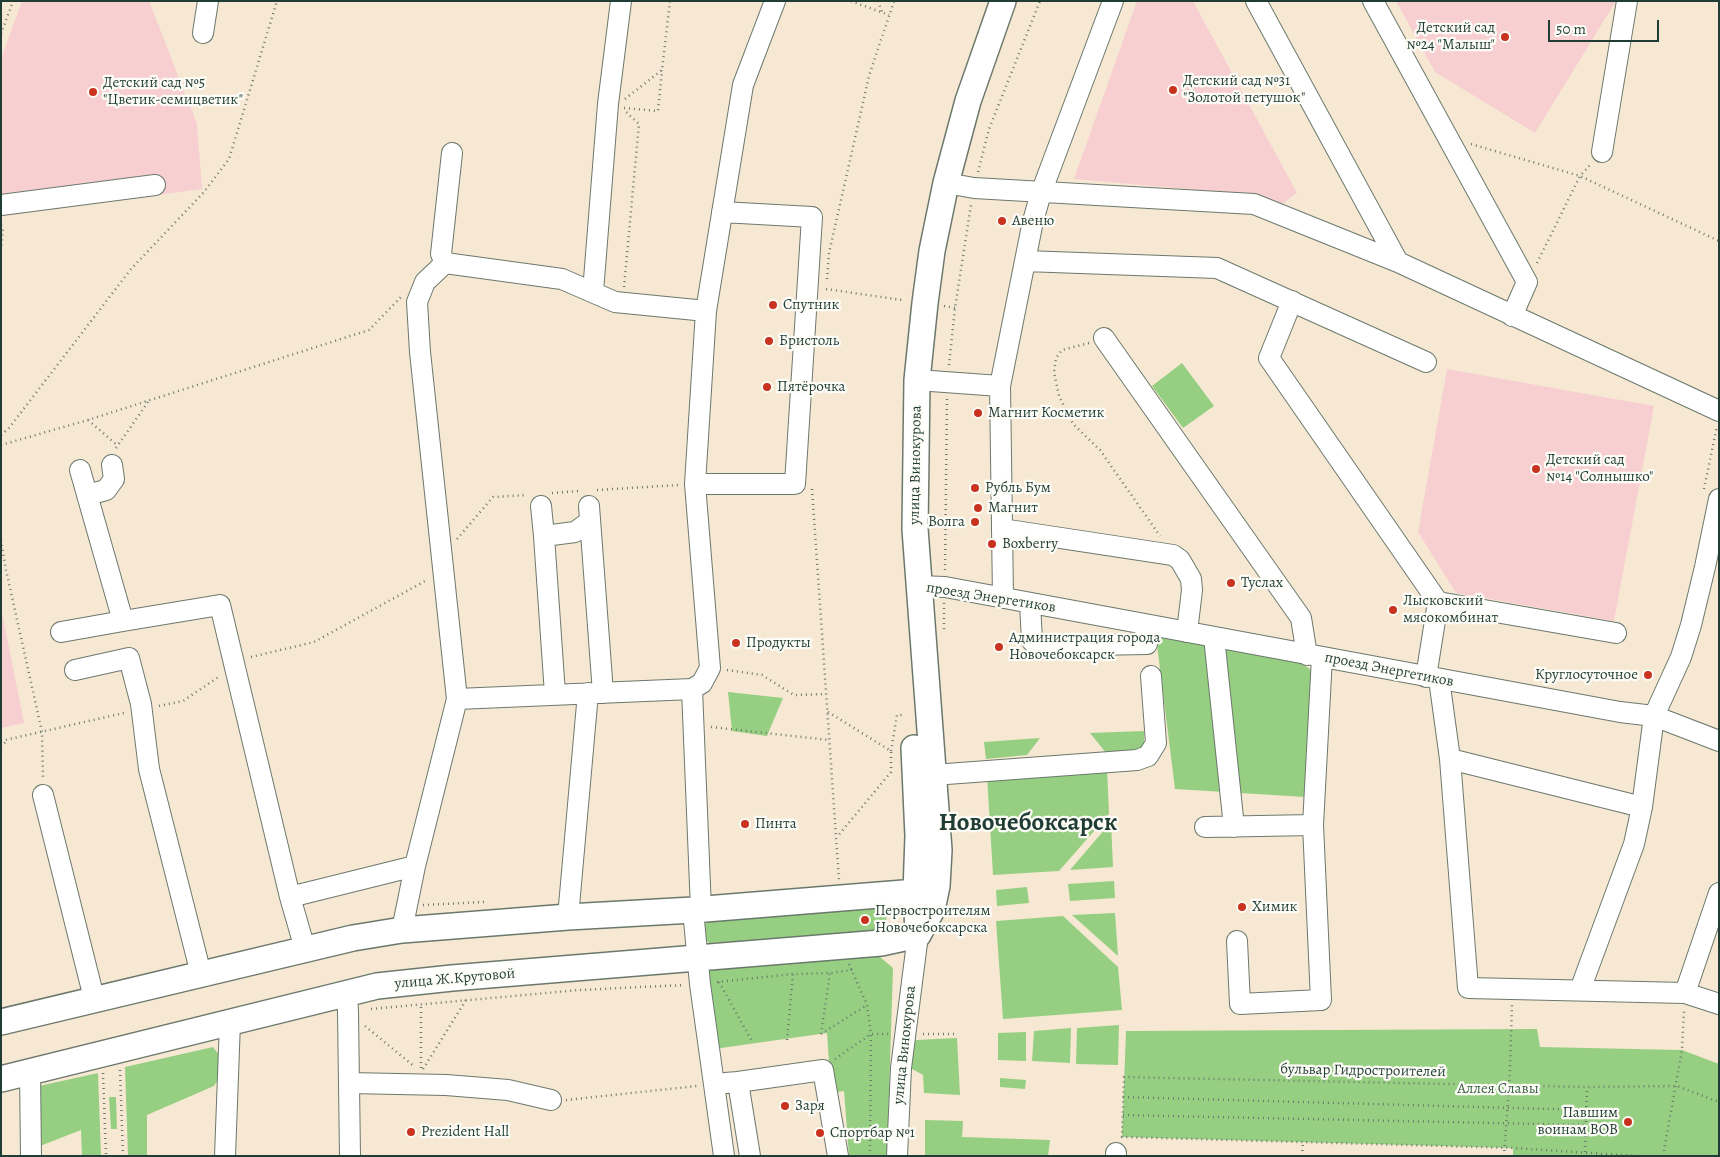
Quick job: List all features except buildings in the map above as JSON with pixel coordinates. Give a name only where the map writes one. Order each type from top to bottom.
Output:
[{"type":"main road","name":"улица Винокурова","points":[[939,182],[951,104],[986,1]]},
{"type":"main road","name":"улица Винокурова","points":[[918,935],[932,910],[937,886],[939,850],[933,775],[910,587],[899,470],[910,379],[918,249],[939,182],[1003,1]]},
{"type":"main road","name":"улица Винокурова","points":[[910,587],[918,836],[916,892],[918,935]]},
{"type":"main road","points":[[1,1022],[94,998],[352,938],[402,930],[568,917],[697,910],[916,892]]},
{"type":"main road","name":"улица Ж.Крутовой","points":[[2,1074],[30,1072],[230,1022],[348,1003],[377,986],[881,942],[918,935]]},
{"type":"street","points":[[204,33],[208,1]]},
{"type":"street","points":[[593,292],[608,104],[621,1]]},
{"type":"street","points":[[457,699],[692,689],[702,682],[710,668],[695,484],[706,311],[743,85],[775,1]]},
{"type":"street","points":[[1003,598],[1000,386],[1033,221],[1041,193],[1113,1]]},
{"type":"street","points":[[1256,1],[1398,262]]},
{"type":"street","points":[[1373,1],[1528,282],[1512,316]]},
{"type":"street","points":[[1602,152],[1627,1]]},
{"type":"street","points":[[445,263],[441,254],[452,153]]},
{"type":"street","points":[[939,182],[974,188],[1041,193],[1254,204],[1398,262],[1718,418]]},
{"type":"street","points":[[1,205],[155,185]]},
{"type":"street","points":[[695,484],[795,484],[812,217],[722,212]]},
{"type":"street","points":[[1025,260],[1217,268],[1426,362]]},
{"type":"street","points":[[445,263],[562,279],[615,302],[706,311]]},
{"type":"street","points":[[402,930],[415,866],[457,699],[420,352],[417,302],[425,282],[445,263]]},
{"type":"street","points":[[1292,301],[1269,358],[1438,602],[1433,678],[1450,759],[1468,988],[1685,993],[1719,1004]]},
{"type":"street","points":[[1104,338],[1301,618],[1315,656],[1313,825],[1321,1000],[1240,1004],[1237,941]]},
{"type":"street","points":[[910,379],[1000,386]]},
{"type":"street","points":[[87,495],[106,490],[114,479],[112,465]]},
{"type":"street","points":[[80,470],[123,621]]},
{"type":"street","points":[[1580,990],[1634,844],[1642,807],[1654,716],[1681,657],[1705,567],[1711,496]]},
{"type":"street","points":[[541,498],[555,694]]},
{"type":"street","points":[[544,536],[575,532],[587,502]]},
{"type":"street","points":[[568,917],[595,693],[587,502]]},
{"type":"street","points":[[1002,529],[1173,555],[1180,560],[1191,580],[1192,590],[1187,632]]},
{"type":"street","name":"проезд Энергетиков","points":[[910,587],[944,587],[1620,712],[1654,716],[1719,741]]},
{"type":"street","points":[[1438,602],[1616,633]]},
{"type":"street","points":[[1030,603],[1032,641],[1037,646],[1147,644],[1144,624]]},
{"type":"street","points":[[61,632],[220,605],[290,897],[305,950]]},
{"type":"street","points":[[1214,637],[1234,827]]},
{"type":"street","points":[[75,670],[129,658],[142,709],[149,769],[201,974]]},
{"type":"street","points":[[933,775],[1138,760],[1148,756],[1156,744],[1151,676]]},
{"type":"street","points":[[692,689],[698,959],[710,983],[714,1084],[724,1156]]},
{"type":"street","points":[[1450,759],[1642,807]]},
{"type":"street","points":[[43,796],[94,998]]},
{"type":"street","points":[[1205,828],[1313,825]]},
{"type":"street","points":[[290,897],[415,866]]},
{"type":"street","points":[[1685,993],[1719,893]]},
{"type":"street","name":"улица Винокурова","points":[[897,1156],[901,1068],[918,935]]},
{"type":"street","points":[[348,1003],[350,1156]]},
{"type":"street","points":[[225,1156],[230,1022]]},
{"type":"street","points":[[714,1084],[823,1070],[838,1156]]},
{"type":"street","points":[[30,1072],[31,1156]]},
{"type":"street","points":[[738,1082],[750,1156]]},
{"type":"street","points":[[349,1083],[446,1085],[508,1090],[551,1100]]},
{"type":"path","points":[[1,34],[13,1]]},
{"type":"path","points":[[1,435],[131,269],[204,192],[229,159],[277,1]]},
{"type":"path","points":[[621,108],[658,111],[670,1]]},
{"type":"path","points":[[851,1],[889,15]]},
{"type":"path","points":[[878,1],[882,12]]},
{"type":"path","points":[[827,280],[829,253],[869,76],[894,1]]},
{"type":"path","points":[[978,173],[989,129],[1040,1]]},
{"type":"path","points":[[622,303],[638,124],[618,105],[662,70]]},
{"type":"path","points":[[1448,138],[1580,176],[1719,241]]},
{"type":"path","points":[[1528,282],[1580,176],[1602,152]]},
{"type":"path","points":[[1,225],[3,229],[1,249]]},
{"type":"path","points":[[826,289],[902,300]]},
{"type":"path","points":[[1,445],[88,420],[369,330],[402,296]]},
{"type":"path","points":[[1104,338],[1062,350],[1056,358],[1054,372],[1059,396],[1073,424],[1100,450],[1173,555]]},
{"type":"path","points":[[112,465],[116,445],[149,400]]},
{"type":"path","points":[[1711,496],[1718,418]]},
{"type":"path","points":[[88,420],[116,445]]},
{"type":"path","points":[[1,741],[183,701],[253,656],[314,642],[430,578],[454,542],[492,497],[541,498],[587,502],[695,484]]},
{"type":"path","points":[[812,487],[839,881]]},
{"type":"path","points":[[1,540],[42,732],[43,796]]},
{"type":"path","points":[[710,668],[762,675],[794,695],[826,694]]},
{"type":"path","points":[[827,712],[890,751]]},
{"type":"path","points":[[836,839],[891,772],[890,751],[896,716],[904,715]]},
{"type":"path","points":[[693,725],[829,740]]},
{"type":"path","points":[[1,748],[7,739]]},
{"type":"path","points":[[845,957],[868,1005],[871,1034],[870,1156]]},
{"type":"path","points":[[348,1003],[421,1005],[579,990],[710,983],[852,970]]},
{"type":"path","points":[[830,973],[821,1034],[868,1005]]},
{"type":"path","points":[[787,1040],[793,974]]},
{"type":"path","points":[[710,983],[753,1044]]},
{"type":"path","points":[[1504,1156],[1510,1070],[1512,990]]},
{"type":"path","points":[[1663,1156],[1682,1050],[1685,993]]},
{"type":"path","points":[[421,1072],[466,1000]]},
{"type":"path","points":[[348,1003],[421,1072]]},
{"type":"path","points":[[421,1005],[421,1072]]},
{"type":"path","points":[[120,1065],[123,1156]]},
{"type":"path","points":[[103,1069],[106,1156]]},
{"type":"path","name":"бульвар Гидростроителей","points":[[1123,1097],[1124,1077],[1587,1087],[1677,1086],[1719,1102]]},
{"type":"path","points":[[551,1100],[714,1084]]},
{"type":"path","points":[[1585,1152],[1587,1087]]},
{"type":"path","points":[[1586,1110],[1123,1097],[1122,1137],[1505,1148],[1637,1156]]},
{"type":"path","points":[[1123,1115],[1585,1125]]},
{"type":"path","points":[[1302,1142],[1302,1156]]},
{"type":"shaded area","name":"Детский сад №5 \"Цветик-семицветик\"","points":[[22,1],[149,1],[197,124],[202,189],[4,216],[1,211],[1,59]]},
{"type":"shaded area","name":"Детский сад №31 \"Золотой петушок\"","points":[[1137,1],[1193,1],[1297,193],[1279,206],[1254,195],[1074,179]]},
{"type":"shaded area","name":"Детский сад №24 \"Малыш\"","points":[[1396,1],[1616,1],[1535,133],[1435,72]]},
{"type":"shaded area","name":"Детский сад №14 \"Солнышко\"","points":[[1447,369],[1654,406],[1614,621],[1456,593],[1418,532]]},
{"type":"shaded area","points":[[1,608],[24,723],[1,728]]},
{"type":"green space","points":[[1182,363],[1214,406],[1183,428],[1152,386]]},
{"type":"green space","points":[[1156,637],[1296,659],[1315,673],[1305,797],[1175,789]]},
{"type":"green space","points":[[728,692],[783,698],[767,736],[732,731]]},
{"type":"green space","points":[[1144,731],[1144,745],[1140,751],[1107,754],[1090,733]]},
{"type":"green space","points":[[1040,738],[1027,755],[986,759],[984,742]]},
{"type":"green space","points":[[1107,768],[1109,814],[1059,871],[993,875],[987,776]]},
{"type":"green space","points":[[1111,822],[1113,867],[1070,870]]},
{"type":"green space","points":[[1114,881],[1115,898],[1070,901],[1068,884]]},
{"type":"green space","points":[[1027,887],[1029,903],[997,906],[996,890]]},
{"type":"green space","points":[[874,908],[886,915],[887,924],[876,933],[709,943],[704,937],[705,924],[710,920]]},
{"type":"green space","points":[[1115,913],[1118,956],[1072,915]]},
{"type":"green space","points":[[1063,916],[1118,967],[1122,1010],[1003,1019],[996,921]]},
{"type":"green space","points":[[863,955],[880,957],[893,968],[887,1156],[849,1156],[844,1091],[831,1093],[827,1033],[714,1049],[708,969]]},
{"type":"green space","points":[[1119,1025],[1118,1065],[1076,1064],[1077,1028]]},
{"type":"green space","points":[[1071,1028],[1070,1063],[1032,1061],[1034,1031]]},
{"type":"green space","name":"Аллея Славы","points":[[1537,1029],[1540,1047],[1682,1050],[1719,1064],[1719,1156],[1513,1156],[1513,1148],[1122,1137],[1126,1031]]},
{"type":"green space","points":[[1026,1032],[1026,1061],[998,1060],[998,1033]]},
{"type":"green space","points":[[957,1038],[960,1095],[924,1093],[923,1075],[905,1065],[907,1053],[916,1040]]},
{"type":"green space","points":[[213,1047],[220,1056],[219,1078],[214,1086],[147,1115],[147,1156],[128,1156],[125,1067]]},
{"type":"green space","points":[[98,1073],[101,1156],[82,1156],[81,1130],[40,1146],[39,1086]]},
{"type":"green space","points":[[1000,1078],[1026,1080],[1025,1089],[1000,1087]]},
{"type":"green space","points":[[109,1097],[116,1097],[117,1129],[111,1129]]},
{"type":"green space","points":[[925,1120],[963,1121],[962,1137],[1050,1140],[1048,1156],[925,1156]]},
{"type":"place","name":"Детский сад №24 \"Малыш\"","points":[[1505,37]]},
{"type":"place","name":"Детский сад №31 \"Золотой петушок\"","points":[[1173,90]]},
{"type":"place","name":"Детский сад №5 \"Цветик-семицветик\"","points":[[93,92]]},
{"type":"place","name":"Авеню","points":[[1002,221]]},
{"type":"place","name":"Спутник","points":[[773,305]]},
{"type":"place","name":"Бристоль","points":[[769,341]]},
{"type":"place","name":"Пятёрочка","points":[[767,387]]},
{"type":"place","name":"Магнит Косметик","points":[[978,413]]},
{"type":"place","name":"Детский сад №14 \"Солнышко\"","points":[[1536,469]]},
{"type":"place","name":"Рубль Бум","points":[[975,488]]},
{"type":"place","name":"Магнит","points":[[978,508]]},
{"type":"place","name":"Волга","points":[[975,522]]},
{"type":"place","name":"Boxberry","points":[[992,544]]},
{"type":"place","name":"Туслах","points":[[1231,583]]},
{"type":"place","name":"Лысковский мясокомбинат","points":[[1393,610]]},
{"type":"place","name":"Продукты","points":[[736,643]]},
{"type":"place","name":"Администрация города Новочебоксарск","points":[[999,647]]},
{"type":"place","name":"Круглосуточное","points":[[1648,675]]},
{"type":"place","name":"Пинта","points":[[745,824]]},
{"type":"place","name":"Химик","points":[[1242,907]]},
{"type":"place","name":"Первостроителям Новочебоксарска","points":[[865,920]]},
{"type":"place","name":"Заря","points":[[785,1106]]},
{"type":"place","name":"Павшим воинам ВОВ","points":[[1628,1122]]},
{"type":"place","name":"Prezident Hall","points":[[411,1132]]},
{"type":"place","name":"Спортбар №1","points":[[820,1133]]},
{"type":"district","name":"Новочебоксарск","points":[[1028,824]]}]
